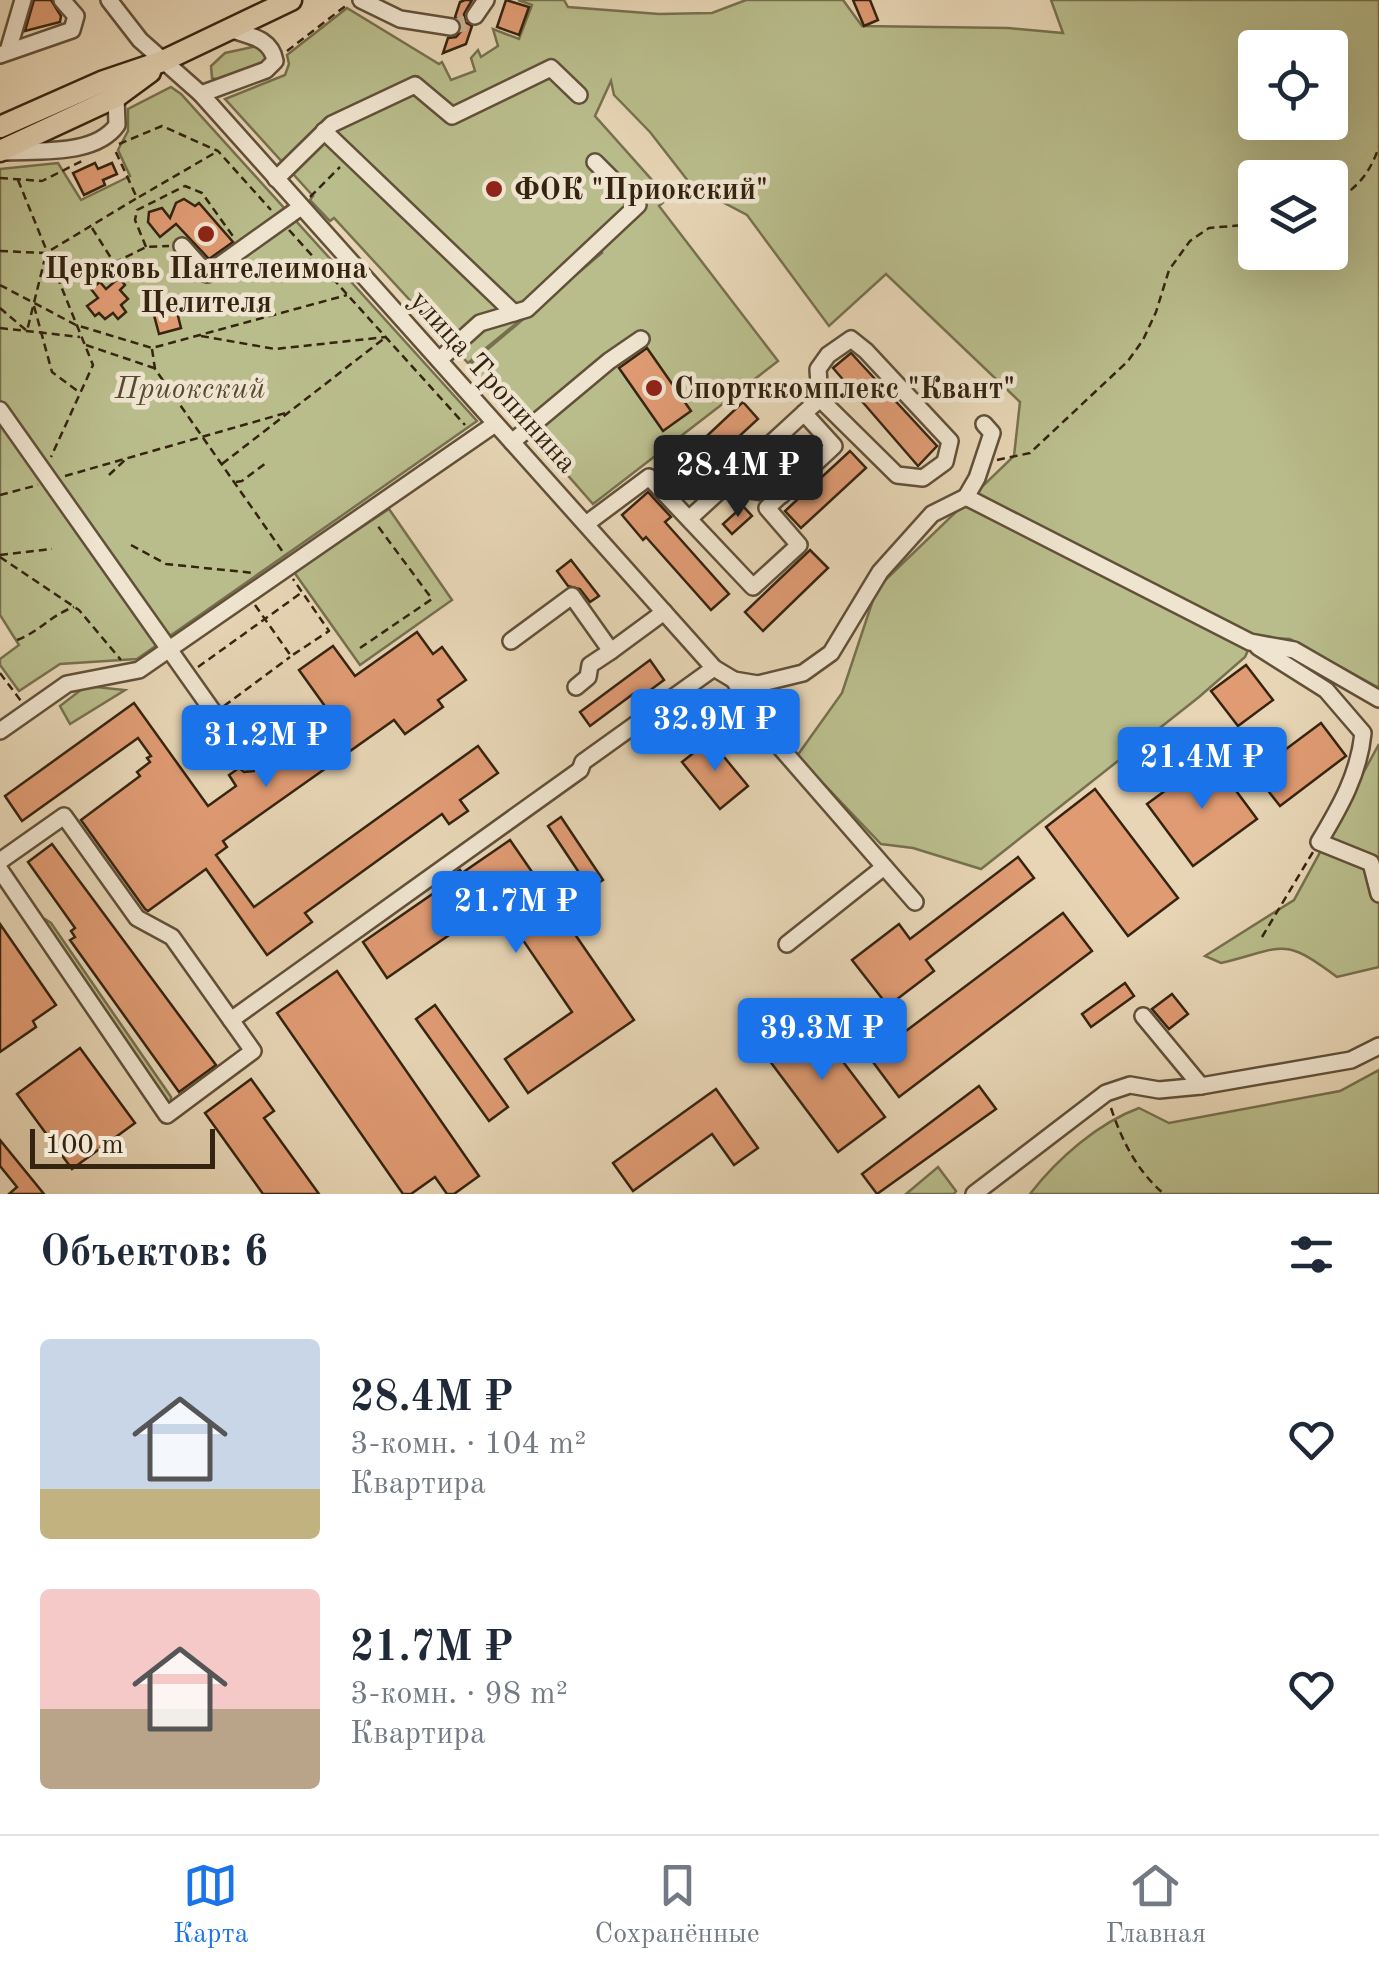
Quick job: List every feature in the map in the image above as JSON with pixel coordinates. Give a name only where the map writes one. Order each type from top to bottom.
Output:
[{"type":"main road","points":[[0,152],[163,61],[291,0]]},
{"type":"main road","points":[[0,127],[110,89]]},
{"type":"street","points":[[4,53],[23,0]]},
{"type":"street","points":[[4,53],[72,30],[76,16],[62,0]]},
{"type":"street","name":"улица Тропинина","points":[[109,0],[140,40],[201,94],[714,668],[734,680]]},
{"type":"street","points":[[357,0],[400,19],[451,28]]},
{"type":"street","points":[[475,16],[486,0]]},
{"type":"street","points":[[201,94],[266,70],[275,61],[273,48],[265,41],[229,29]]},
{"type":"street","points":[[276,178],[332,124],[416,84],[452,116],[550,68],[579,95]]},
{"type":"street","points":[[0,152],[76,147],[104,140],[116,125],[110,89]]},
{"type":"street","points":[[324,132],[514,313]]},
{"type":"street","points":[[439,360],[480,323],[527,309],[638,206],[595,162]]},
{"type":"street","points":[[182,246],[207,274],[301,206]]},
{"type":"street","points":[[512,442],[641,338]]},
{"type":"street","points":[[850,340],[866,351],[950,441],[945,462],[923,478],[897,475],[820,398],[818,369],[828,355],[850,340]]},
{"type":"street","points":[[690,518],[820,398]]},
{"type":"street","points":[[0,410],[248,761]]},
{"type":"street","points":[[586,524],[650,477],[753,587],[800,545],[767,508],[834,446],[804,413]]},
{"type":"street","points":[[0,731],[67,684],[134,671],[495,424]]},
{"type":"street","points":[[734,680],[758,684],[778,681],[803,673],[831,653],[880,572],[932,514],[966,497],[992,434],[984,424]]},
{"type":"street","points":[[724,486],[782,494]]},
{"type":"street","points":[[966,497],[1250,642],[1326,690],[1364,733],[1355,774],[1319,842],[1375,864],[1379,894]]},
{"type":"street","points":[[511,641],[572,596],[611,651]]},
{"type":"street","points":[[576,687],[588,678],[590,665],[664,612]]},
{"type":"street","points":[[1250,642],[1294,650],[1379,699]]},
{"type":"street","points":[[231,1020],[580,770],[583,762],[714,668]]},
{"type":"street","points":[[734,680],[759,723],[915,902]]},
{"type":"street","points":[[0,861],[64,816],[137,918],[172,936],[253,1051],[167,1115],[2,877]]},
{"type":"street","points":[[787,944],[884,866]]},
{"type":"street","points":[[1143,1016],[1201,1086]]},
{"type":"street","points":[[974,1194],[1106,1092],[1130,1085],[1158,1090],[1201,1086],[1351,1060],[1379,1046]]},
{"type":"path","points":[[286,57],[284,53],[357,0]]},
{"type":"path","points":[[162,126],[218,151],[476,438]]},
{"type":"path","points":[[114,146],[138,198]]},
{"type":"path","points":[[1348,193],[1362,183],[1379,147]]},
{"type":"path","points":[[0,251],[46,253],[218,151]]},
{"type":"path","points":[[301,206],[350,156]]},
{"type":"path","points":[[18,180],[93,365],[47,476]]},
{"type":"path","points":[[146,247],[135,220],[137,210],[185,186],[202,194],[243,248]]},
{"type":"path","points":[[980,463],[1030,453],[1128,361],[1156,312],[1169,270],[1190,240],[1209,228],[1238,225]]},
{"type":"path","points":[[92,226],[118,268]]},
{"type":"path","points":[[114,264],[146,247],[182,246]]},
{"type":"path","points":[[27,331],[46,253]]},
{"type":"path","points":[[0,284],[76,325],[152,348],[348,295]]},
{"type":"path","points":[[34,304],[38,332],[52,372],[80,392]]},
{"type":"path","points":[[0,308],[27,331]]},
{"type":"path","points":[[0,328],[81,337]]},
{"type":"path","points":[[198,336],[276,350],[388,336]]},
{"type":"path","points":[[222,464],[388,336]]},
{"type":"path","points":[[84,345],[155,369]]},
{"type":"path","points":[[152,348],[155,369],[234,482],[285,570],[329,630],[214,713]]},
{"type":"path","points":[[0,495],[47,476],[290,412]]},
{"type":"path","points":[[110,474],[130,457]]},
{"type":"path","points":[[234,482],[242,481],[266,463]]},
{"type":"path","points":[[360,648],[432,599],[367,512]]},
{"type":"path","points":[[132,545],[166,564],[285,570]]},
{"type":"path","points":[[0,556],[52,549]]},
{"type":"path","points":[[0,556],[75,607],[108,648],[134,671]]},
{"type":"path","points":[[187,674],[302,592]]},
{"type":"path","points":[[248,596],[291,656]]},
{"type":"path","points":[[17,640],[34,634],[56,614],[75,607]]},
{"type":"path","points":[[0,673],[28,711]]},
{"type":"path","points":[[0,686],[10,686]]},
{"type":"path","points":[[1262,937],[1319,842]]},
{"type":"path","points":[[1106,1092],[1120,1136],[1139,1168],[1164,1194]]},
{"type":"green space","points":[[518,0],[564,0],[568,7],[659,14],[712,13],[746,0],[843,0],[862,26],[1008,28],[1063,33],[1051,0],[1379,0],[1379,688],[1290,639],[1254,637],[1245,657],[1199,697],[981,869],[913,848],[881,844],[797,756],[842,693],[877,588],[1014,456],[1020,402],[886,274],[829,326],[747,215],[692,186],[650,132],[614,95],[611,81],[595,116],[668,198],[659,206],[778,361],[593,504],[470,364],[603,252],[468,363],[334,218],[330,221],[310,200],[313,196],[225,99],[285,75],[287,55],[347,8],[439,64],[442,62],[451,80],[475,71],[471,58],[478,50],[481,57],[498,46],[493,29],[519,39],[532,5]]},
{"type":"green space","points":[[262,45],[267,59],[263,63],[219,80],[212,78],[211,66],[225,53]]},
{"type":"green space","name":"Приокский","points":[[171,87],[477,421],[137,659],[60,664],[19,691],[0,665],[0,659],[19,645],[0,615],[0,169],[58,163],[81,200],[130,176],[118,150],[128,131],[128,109]]},
{"type":"green space","points":[[389,509],[452,600],[360,665],[294,572]]},
{"type":"green space","points":[[86,686],[125,690],[70,724],[60,706]]},
{"type":"green space","points":[[1379,744],[1379,967],[1337,977],[1292,950],[1271,950],[1221,963],[1205,956],[1294,900]]},
{"type":"green space","points":[[45,919],[171,1097],[171,1103],[168,1104],[41,921]]},
{"type":"green space","points":[[1379,1070],[1379,1194],[1030,1194],[1079,1144],[1108,1123],[1139,1108],[1169,1123],[1340,1091]]},
{"type":"green space","points":[[938,1167],[956,1191],[954,1194],[906,1194]]},
{"type":"building","points":[[34,0],[51,0],[61,16],[60,22],[25,31]]},
{"type":"building","points":[[472,0],[464,14],[465,22],[472,26],[466,44],[443,53],[448,38],[456,37],[462,30],[455,17],[460,2]]},
{"type":"building","points":[[506,0],[529,7],[519,35],[497,27]]},
{"type":"building","points":[[853,0],[870,0],[878,20],[864,26]]},
{"type":"building","points":[[95,163],[98,169],[112,163],[117,174],[84,195],[73,173]]},
{"type":"building","name":"Церковь Пантелеимона Целителя","points":[[184,199],[195,206],[199,203],[233,242],[209,259],[176,224],[160,237],[148,222],[149,212],[162,208],[170,218],[176,203]]},
{"type":"building","points":[[119,278],[125,285],[120,290],[128,299],[121,305],[126,312],[118,319],[113,313],[105,319],[99,313],[95,316],[87,306],[98,298],[91,289],[100,282],[106,289]]},
{"type":"building","points":[[176,308],[181,328],[159,334],[154,315]]},
{"type":"building","name":"Спортккомплекс \"Квант\"","points":[[647,348],[691,411],[663,431],[619,368]]},
{"type":"building","points":[[851,353],[937,446],[918,466],[833,368]]},
{"type":"building","points":[[743,402],[758,419],[694,478],[679,462]]},
{"type":"building","points":[[850,451],[866,468],[801,528],[785,511]]},
{"type":"building","points":[[648,492],[671,517],[665,522],[729,594],[711,610],[622,515]]},
{"type":"building","points":[[743,506],[752,516],[732,534],[723,524]]},
{"type":"building","points":[[810,550],[828,568],[763,631],[745,612]]},
{"type":"building","points":[[571,560],[599,596],[590,602],[580,589],[568,586],[557,571]]},
{"type":"building","points":[[417,632],[433,654],[442,647],[466,680],[438,700],[443,707],[405,734],[394,720],[223,841],[227,847],[216,855],[254,907],[478,746],[498,773],[460,800],[468,811],[449,824],[442,814],[305,913],[312,922],[267,955],[206,869],[148,911],[145,909],[81,820],[140,776],[137,772],[150,762],[147,758],[151,756],[138,738],[22,821],[5,796],[134,703],[208,806],[236,786],[229,775],[239,768],[254,771],[259,754],[265,763],[332,716],[299,670],[333,646],[355,676]]},
{"type":"building","points":[[650,660],[664,680],[637,700],[633,694],[590,726],[580,712]]},
{"type":"building","points":[[1246,665],[1273,700],[1238,726],[1211,691]]},
{"type":"building","points":[[1321,723],[1346,756],[1280,806],[1254,773]]},
{"type":"building","points":[[710,740],[748,786],[720,809],[682,762]]},
{"type":"building","points":[[1211,757],[1257,819],[1193,866],[1147,804]]},
{"type":"building","points":[[1095,789],[1178,898],[1128,936],[1046,827]]},
{"type":"building","points":[[561,817],[603,880],[590,889],[548,826]]},
{"type":"building","points":[[510,840],[634,1020],[528,1093],[505,1059],[572,1012],[497,902],[387,978],[363,942],[454,879],[452,875],[460,870],[462,873]]},
{"type":"building","points":[[52,844],[216,1065],[179,1092],[70,940],[75,937],[71,931],[75,928],[28,862]]},
{"type":"building","points":[[1018,857],[1034,878],[926,960],[934,971],[888,1006],[852,960],[899,924],[910,939]]},
{"type":"building","points":[[1063,913],[1092,951],[899,1097],[870,1058]]},
{"type":"building","points":[[0,924],[56,1005],[33,1021],[36,1027],[0,1052]]},
{"type":"building","points":[[337,971],[479,1176],[454,1194],[447,1194],[435,1177],[411,1194],[403,1194],[277,1013]]},
{"type":"building","points":[[1125,983],[1134,996],[1091,1027],[1082,1014]]},
{"type":"building","points":[[1172,994],[1188,1014],[1169,1029],[1152,1009]]},
{"type":"building","points":[[435,1005],[508,1107],[489,1121],[416,1019]]},
{"type":"building","points":[[806,1013],[885,1117],[838,1152],[760,1048]]},
{"type":"building","points":[[80,1048],[135,1123],[72,1169],[17,1094]]},
{"type":"building","points":[[251,1079],[274,1111],[264,1118],[319,1194],[263,1194],[205,1113]]},
{"type":"building","points":[[979,1086],[996,1109],[877,1194],[862,1174]]},
{"type":"building","points":[[716,1089],[758,1148],[734,1165],[712,1134],[633,1191],[613,1163]]},
{"type":"building","points":[[0,1140],[44,1194],[9,1194],[17,1187],[0,1166]]},
{"type":"tunnel","points":[[451,27],[470,22],[475,16]]},
{"type":"place","name":"ФОК \"Приокский\"","points":[[494,189]]},
{"type":"place","name":"Церковь Пантелеимона Целителя","points":[[206,234]]},
{"type":"place","name":"Спортккомплекс \"Квант\"","points":[[654,388]]}]
